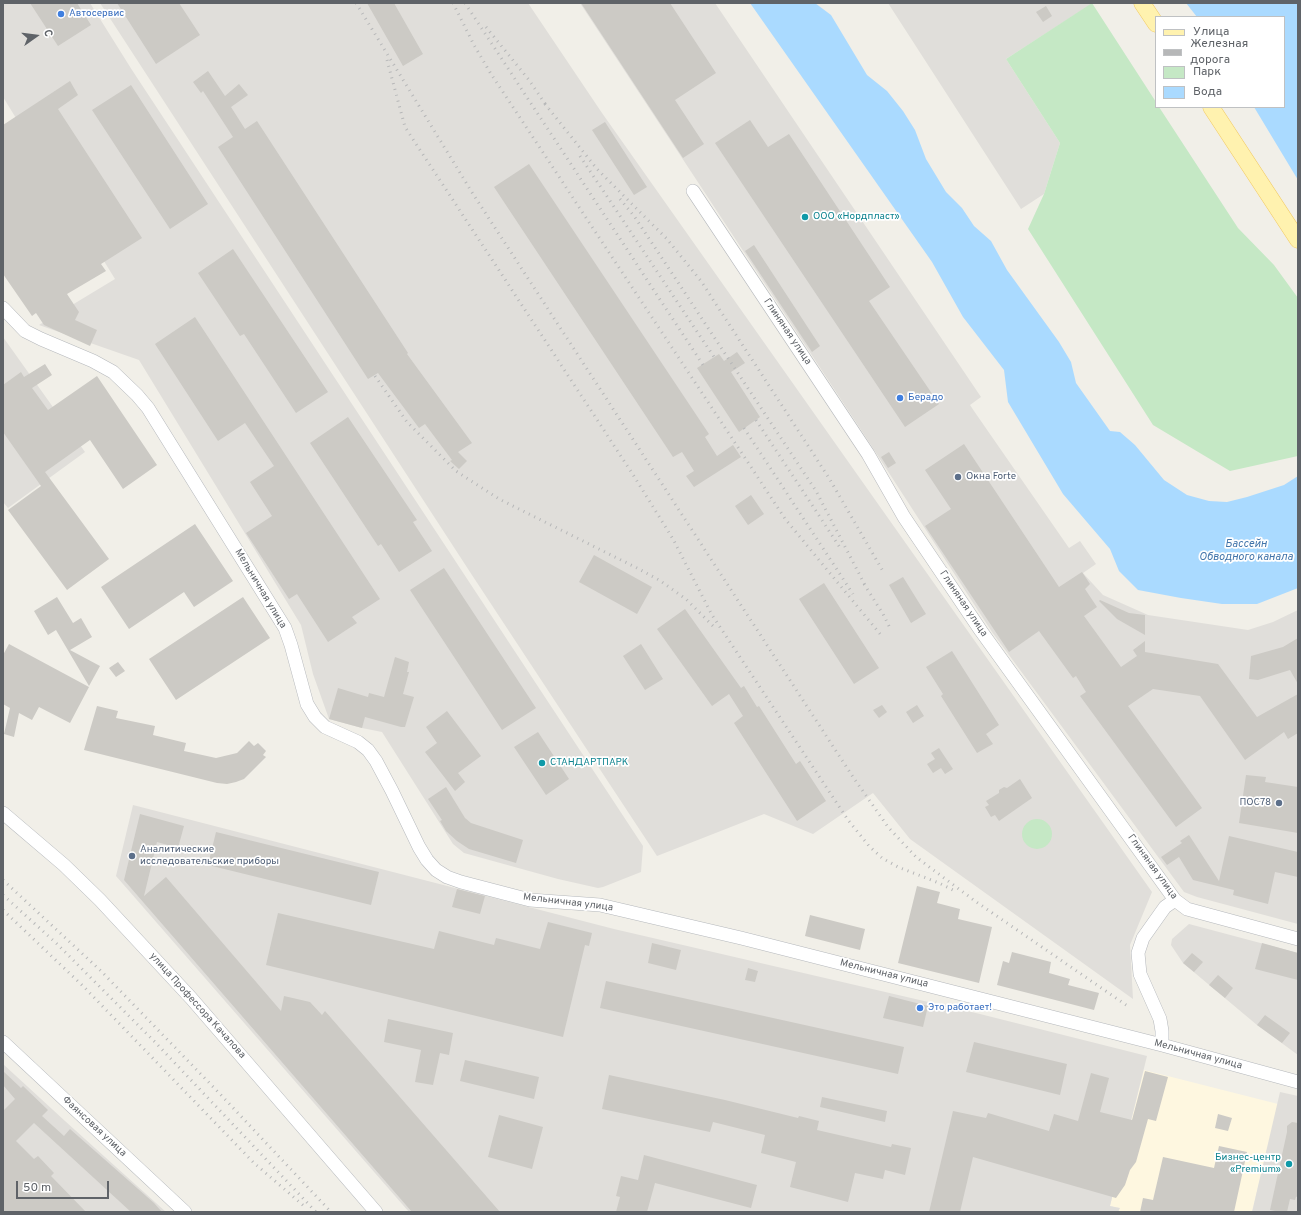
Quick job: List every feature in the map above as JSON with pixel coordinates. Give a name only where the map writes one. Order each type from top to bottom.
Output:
[{"type":"main road","points":[[1142,3],[1155,22]]},
{"type":"main road","points":[[1212,108],[1298,240]]},
{"type":"street","name":"Глиняная улица","points":[[693,191],[868,454],[904,517],[981,631],[1175,900],[1187,910],[1298,939]]},
{"type":"street","name":"Мельничная улица","points":[[3,308],[25,330],[41,339],[93,361],[113,372],[148,408],[285,628],[307,704],[315,717],[326,727],[358,742],[368,750],[376,761],[427,860],[436,870],[447,877],[530,900],[593,904],[748,940],[1162,1044],[1298,1082]]},
{"type":"street","name":"улица Профессора Качалова","points":[[3,813],[64,865],[100,900],[191,998],[376,1212]]},
{"type":"street","points":[[1162,1044],[1160,1019],[1140,974],[1138,952],[1144,938],[1160,914],[1175,900]]},
{"type":"street","name":"Фаянсовая улица","points":[[3,1042],[185,1212]]},
{"type":"shaded area","points":[[3,3],[90,3],[132,70],[643,846],[641,872],[598,888],[558,879],[464,853],[453,844],[382,732],[329,719],[313,674],[301,625],[139,360],[39,325],[115,279],[3,97]]},
{"type":"shaded area","points":[[100,3],[528,3],[602,113],[1152,892],[1130,945],[1133,999],[910,839],[873,793],[813,834],[764,814],[657,856],[470,572]]},
{"type":"shaded area","points":[[580,3],[715,3],[981,397],[970,405],[974,411],[1069,548],[1080,541],[1096,564],[1083,573],[1103,595],[1148,615],[1248,630],[1273,622],[1298,610],[1298,924],[1197,897],[1184,892],[992,632]]},
{"type":"shaded area","points":[[888,3],[1093,3],[1006,59],[1060,143],[1044,194],[1021,209]]},
{"type":"shaded area","points":[[3,337],[85,452],[8,508],[3,502]]},
{"type":"shaded area","points":[[133,805],[614,929],[980,1014],[1147,1056],[1110,1206],[1120,1208],[1118,1212],[409,1212],[116,876]]},
{"type":"shaded area","points":[[1189,924],[1298,953],[1298,1055],[1257,1025],[1183,963],[1171,945],[1172,939]]},
{"type":"shaded area","points":[[3,1064],[65,1121],[166,1212],[3,1212]]},
{"type":"shaded area","points":[[1144,1070],[1278,1104],[1252,1212],[1118,1212],[1119,1208],[1110,1206]]},
{"type":"shaded area","points":[[1280,1092],[1298,1096],[1298,1212],[1252,1212]]},
{"type":"green space","points":[[1092,3],[1155,100],[1155,108],[1160,108],[1238,228],[1274,265],[1298,298],[1298,456],[1230,471],[1153,425],[1028,229],[1044,194],[1060,143],[1006,59]]},
{"type":"green space","points":[[1037,819],[1043,820],[1051,828],[1051,840],[1043,848],[1037,849],[1031,848],[1023,840],[1022,834],[1023,828],[1031,820]]},
{"type":"water","name":"Бассейн Обводного канала","points":[[750,3],[815,3],[831,15],[867,75],[887,91],[903,111],[915,130],[926,159],[946,192],[962,208],[974,226],[991,241],[1007,270],[1059,342],[1071,362],[1076,383],[1110,431],[1120,432],[1135,445],[1164,480],[1187,495],[1209,501],[1227,502],[1284,485],[1298,476],[1298,588],[1257,604],[1222,604],[1138,590],[1119,571],[1110,549],[1063,494],[1008,402],[1004,370],[963,317],[932,262]]},
{"type":"water","points":[[1186,3],[1298,3],[1298,180],[1255,108],[1285,108],[1285,16],[1196,16]]},
{"type":"building","points":[[30,3],[77,3],[91,25],[58,46]]},
{"type":"building","points":[[117,3],[179,3],[200,35],[156,64]]},
{"type":"building","points":[[367,3],[394,3],[423,54],[403,66]]},
{"type":"building","points":[[581,3],[670,3],[716,73],[675,100],[704,144],[683,158]]},
{"type":"building","points":[[1046,6],[1052,16],[1043,22],[1036,12]]},
{"type":"building","points":[[208,71],[225,96],[239,84],[248,95],[231,107],[245,129],[257,121],[408,353],[407,354],[472,443],[458,452],[467,461],[459,469],[450,461],[452,460],[425,424],[419,428],[378,373],[368,379],[218,147],[233,137],[203,91],[201,93],[193,82]]},
{"type":"building","points":[[70,81],[78,95],[58,109],[142,238],[101,264],[106,271],[67,294],[79,312],[75,320],[97,330],[90,346],[44,325],[36,313],[32,316],[3,274],[3,125]]},
{"type":"building","points":[[131,85],[208,204],[170,229],[92,110]]},
{"type":"building","name":"ООО «Нордпласт»","points":[[750,120],[768,147],[789,134],[890,287],[869,301],[939,404],[905,427],[715,143]]},
{"type":"building","points":[[605,122],[647,187],[634,195],[592,130]]},
{"type":"building","points":[[529,164],[709,434],[705,437],[717,456],[733,445],[741,457],[694,487],[686,476],[694,471],[682,452],[673,457],[494,187]]},
{"type":"building","points":[[754,245],[820,346],[812,352],[745,251]]},
{"type":"building","points":[[233,249],[328,392],[296,413],[244,334],[240,336],[198,273]]},
{"type":"building","points":[[195,317],[380,599],[352,617],[357,623],[328,642],[297,594],[289,599],[246,533],[272,516],[250,482],[274,466],[245,423],[218,441],[155,344]]},
{"type":"building","points":[[737,352],[745,363],[731,372],[760,417],[739,432],[697,368],[719,354],[724,361]]},
{"type":"building","points":[[45,364],[52,375],[32,388],[48,410],[97,376],[157,465],[123,489],[90,440],[45,472],[109,559],[67,590],[8,510],[41,486],[3,432],[3,385],[21,372],[24,377]]},
{"type":"building","points":[[348,417],[417,520],[413,522],[432,551],[399,572],[381,544],[378,546],[310,443]]},
{"type":"building","points":[[964,444],[1059,587],[1082,572],[1090,584],[1085,589],[1097,607],[1084,616],[1121,667],[1137,656],[1133,650],[1145,641],[1145,652],[1218,664],[1257,717],[1298,694],[1298,733],[1288,739],[1284,732],[1245,760],[1200,696],[1153,689],[1128,706],[1202,808],[1176,827],[1080,696],[1086,692],[1076,676],[1073,678],[1039,631],[1009,652],[925,526],[951,509],[925,470]]},
{"type":"building","points":[[889,452],[896,463],[888,468],[881,457]]},
{"type":"building","points":[[751,495],[764,514],[748,525],[735,506]]},
{"type":"building","points":[[195,524],[233,581],[194,607],[184,592],[129,629],[101,587]]},
{"type":"building","points":[[594,555],[652,587],[637,614],[579,582]]},
{"type":"building","points":[[444,568],[536,708],[502,730],[410,590]]},
{"type":"building","points":[[903,577],[926,614],[911,623],[889,585]]},
{"type":"building","points":[[824,583],[879,668],[854,684],[799,599]]},
{"type":"building","points":[[57,597],[73,623],[81,618],[92,637],[70,650],[100,666],[89,686],[56,630],[48,635],[34,611]]},
{"type":"building","points":[[243,597],[270,638],[176,700],[149,659]]},
{"type":"building","points":[[1100,600],[1129,613],[1145,615],[1145,635],[1117,619],[1099,601]]},
{"type":"building","points":[[685,609],[741,688],[744,686],[757,707],[759,706],[796,764],[800,761],[826,801],[797,821],[734,723],[743,716],[729,694],[712,706],[657,629]]},
{"type":"building","points":[[1298,638],[1298,684],[1290,670],[1258,680],[1249,679],[1251,656],[1283,647]]},
{"type":"building","points":[[9,644],[89,687],[70,723],[39,707],[32,720],[19,713],[14,737],[4,734],[10,708],[3,704],[3,655]]},
{"type":"building","points":[[641,644],[663,679],[645,690],[623,656]]},
{"type":"building","points":[[952,651],[999,725],[986,734],[993,744],[977,753],[941,696],[943,694],[926,667]]},
{"type":"building","points":[[395,657],[409,662],[407,672],[409,672],[403,694],[414,697],[405,727],[365,717],[362,728],[329,719],[338,688],[368,697],[369,693],[384,697]]},
{"type":"building","points":[[118,662],[125,671],[116,677],[109,668]]},
{"type":"building","points":[[882,705],[887,712],[879,718],[873,710]]},
{"type":"building","points":[[917,705],[924,716],[913,723],[906,712]]},
{"type":"building","points":[[97,706],[118,711],[116,718],[155,726],[153,735],[186,743],[184,751],[216,758],[237,753],[249,741],[254,746],[258,743],[266,751],[263,755],[266,757],[244,779],[227,784],[217,783],[84,750]]},
{"type":"building","points":[[447,711],[481,756],[458,773],[465,782],[455,791],[425,752],[437,743],[426,727]]},
{"type":"building","name":"СТАНДАРТПАРК","points":[[538,732],[569,779],[546,795],[514,747]]},
{"type":"building","points":[[939,748],[953,769],[945,774],[941,768],[933,773],[927,764],[935,759],[931,753]]},
{"type":"building","points":[[1246,775],[1266,777],[1265,782],[1298,787],[1298,833],[1239,823]]},
{"type":"building","points":[[1020,779],[1032,798],[999,821],[995,815],[991,817],[985,807],[989,805],[986,801],[999,793],[999,790],[1004,787],[1007,788]]},
{"type":"building","points":[[446,787],[465,818],[471,823],[523,840],[516,863],[469,849],[446,831],[440,821],[442,820],[428,799]]},
{"type":"building","points":[[140,814],[184,826],[178,848],[157,842],[144,896],[166,877],[281,1011],[284,996],[310,1002],[322,1015],[325,1011],[500,1212],[412,1212],[124,880]]},
{"type":"building","points":[[216,832],[379,872],[371,905],[208,865]]},
{"type":"building","points":[[1189,835],[1219,881],[1229,836],[1298,852],[1298,877],[1275,872],[1268,904],[1233,895],[1234,890],[1193,880],[1179,857],[1167,865],[1161,857],[1182,843],[1180,841]]},
{"type":"building","points":[[917,886],[940,892],[937,903],[960,909],[958,919],[992,927],[979,983],[898,963]]},
{"type":"building","points":[[457,889],[485,896],[480,914],[452,907]]},
{"type":"building","points":[[278,913],[434,949],[439,931],[494,945],[496,938],[540,949],[548,922],[592,933],[589,946],[585,945],[563,1037],[266,965]]},
{"type":"building","points":[[810,915],[865,929],[860,950],[805,936]]},
{"type":"building","points":[[652,943],[681,950],[676,970],[648,963]]},
{"type":"building","points":[[1262,943],[1298,953],[1298,980],[1255,969]]},
{"type":"building","points":[[1012,952],[1051,962],[1049,973],[1070,979],[1068,985],[1099,993],[1094,1010],[997,985],[1003,961],[1009,963]]},
{"type":"building","points":[[1192,953],[1203,962],[1194,972],[1183,963]]},
{"type":"building","points":[[748,968],[758,971],[755,982],[745,980]]},
{"type":"building","points":[[1218,975],[1233,988],[1225,998],[1209,985]]},
{"type":"building","points":[[606,981],[904,1047],[898,1074],[600,1008]]},
{"type":"building","points":[[889,996],[928,1006],[923,1027],[883,1018]]},
{"type":"building","points":[[1265,1015],[1290,1033],[1282,1043],[1257,1025]]},
{"type":"building","points":[[388,1019],[453,1033],[449,1055],[440,1053],[433,1085],[415,1082],[421,1050],[384,1042]]},
{"type":"building","points":[[974,1042],[1067,1064],[1060,1095],[966,1072]]},
{"type":"building","points":[[465,1060],[539,1077],[534,1099],[460,1081]]},
{"type":"building","points":[[3,1071],[21,1088],[23,1086],[48,1110],[42,1116],[64,1136],[70,1129],[154,1203],[162,1212],[131,1212],[34,1123],[16,1141],[34,1159],[38,1156],[54,1173],[51,1176],[86,1212],[3,1212],[3,1111],[15,1099],[3,1085]]},
{"type":"building","points":[[1145,1071],[1168,1077],[1156,1121],[1148,1119],[1136,1162],[1130,1170],[1125,1185],[1116,1198],[973,1157],[960,1212],[929,1212],[953,1111],[986,1118],[988,1113],[1049,1131],[1054,1114],[1078,1121],[1091,1073],[1109,1078],[1100,1112],[1132,1120]]},
{"type":"building","points":[[609,1075],[725,1100],[798,1118],[799,1116],[819,1121],[817,1130],[891,1147],[892,1144],[911,1148],[905,1175],[885,1170],[883,1179],[855,1173],[848,1202],[790,1187],[796,1162],[761,1153],[765,1135],[713,1122],[710,1132],[602,1109]]},
{"type":"building","points":[[822,1097],[887,1111],[885,1122],[820,1107]]},
{"type":"building","points":[[1218,1114],[1232,1118],[1228,1131],[1215,1128]]},
{"type":"building","points":[[499,1115],[543,1127],[532,1169],[488,1157]]},
{"type":"building","name":"Бизнес-центр «Premium»","points":[[1292,1122],[1298,1123],[1298,1196],[1295,1200],[1290,1199],[1287,1212],[1280,1212],[1270,1210],[1287,1126]]},
{"type":"building","points":[[1219,1146],[1247,1152],[1234,1212],[1140,1212],[1143,1198],[1153,1200],[1163,1157],[1214,1168]]},
{"type":"building","points":[[644,1155],[757,1185],[751,1208],[655,1183],[647,1212],[616,1212],[620,1197],[616,1196],[621,1176],[638,1180]]},
{"type":"railway","points":[[356,3],[473,194],[853,777],[888,827],[916,857],[975,901],[1129,1007]]},
{"type":"railway","points":[[453,3],[474,45],[491,74],[786,520],[881,635]]},
{"type":"railway","points":[[465,3],[703,365]]},
{"type":"railway","points":[[486,27],[529,80],[548,108]]},
{"type":"railway","points":[[387,60],[405,127],[632,473],[673,539],[712,615],[848,820],[869,846],[882,858],[898,867],[953,890]]},
{"type":"railway","points":[[545,104],[597,169],[667,239],[701,281],[829,478],[884,573]]},
{"type":"railway","points":[[580,156],[714,357]]},
{"type":"railway","points":[[620,199],[634,216],[816,491],[866,587]]},
{"type":"railway","points":[[375,376],[407,422],[456,471],[499,499],[659,580],[686,599],[716,629]]},
{"type":"railway","points":[[756,420],[841,549]]},
{"type":"railway","points":[[744,428],[853,594]]},
{"type":"railway","points":[[864,584],[891,630]]},
{"type":"railway","points":[[3,880],[101,971],[221,1095],[331,1212]]},
{"type":"railway","points":[[3,895],[56,943],[154,1041],[316,1212]]},
{"type":"railway","points":[[3,910],[84,987],[254,1163],[304,1206]]},
{"type":"place","name":"Автосервис","points":[[61,14]]},
{"type":"place","name":"ООО «Нордпласт»","points":[[805,217]]},
{"type":"place","name":"Берадо","points":[[900,398]]},
{"type":"place","name":"Окна Forte","points":[[958,477]]},
{"type":"place","name":"СТАНДАРТПАРК","points":[[542,763]]},
{"type":"place","name":"ПОС78","points":[[1279,803]]},
{"type":"place","name":"Аналитические исследовательские приборы","points":[[132,856]]},
{"type":"place","name":"Это работает!","points":[[920,1008]]},
{"type":"place","name":"Бизнес-центр «Premium»","points":[[1289,1164]]}]
